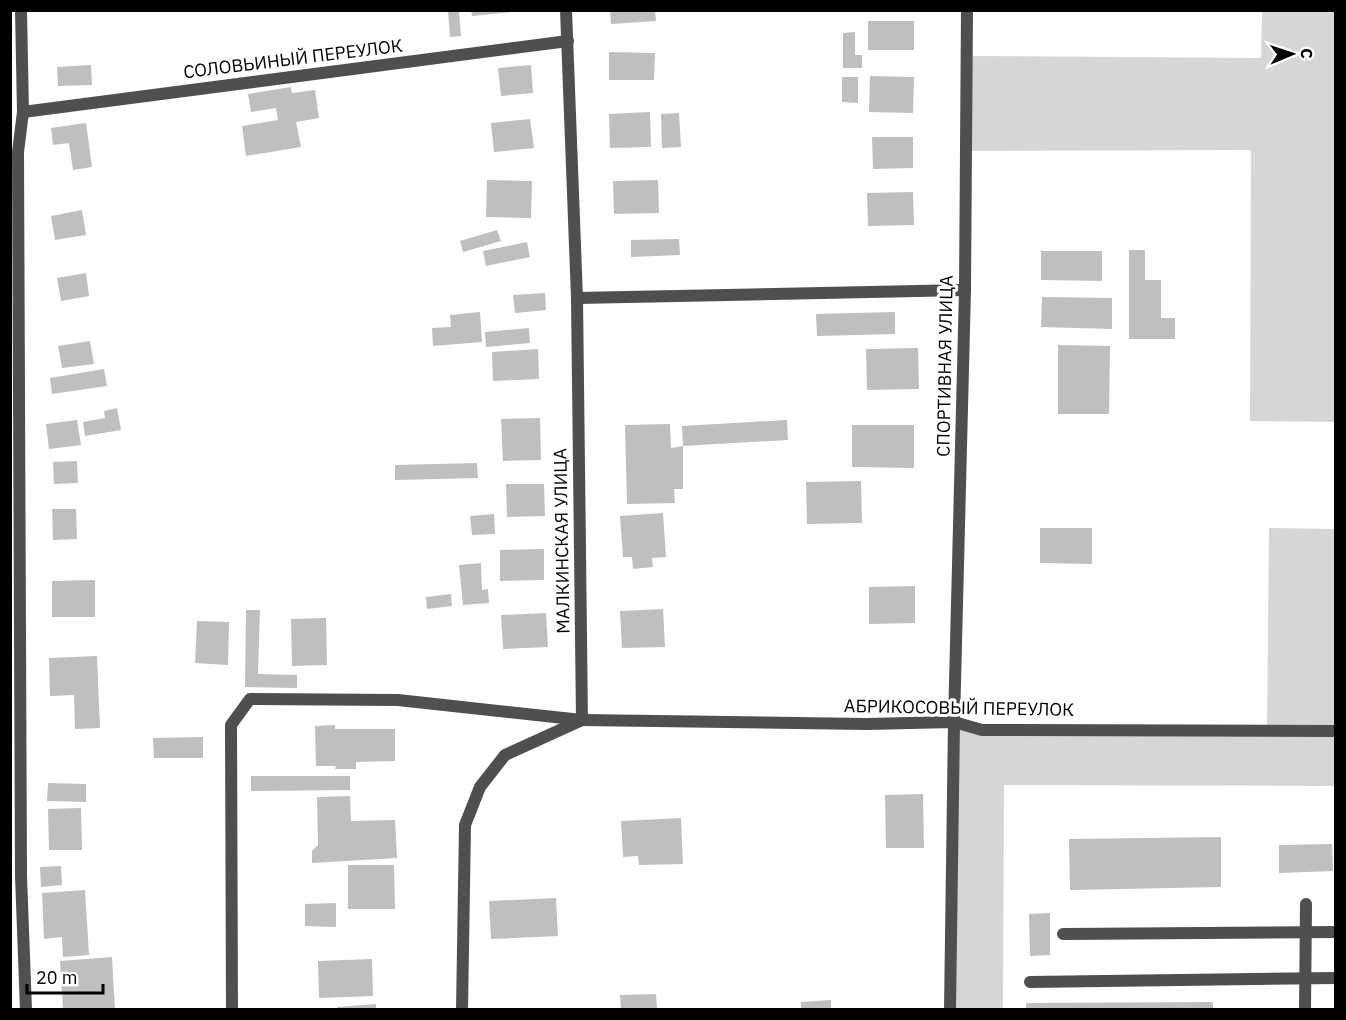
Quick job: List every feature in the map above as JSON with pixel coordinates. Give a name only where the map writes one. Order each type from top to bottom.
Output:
[{"type":"street","points":[[21,10],[23,112],[14,152],[21,876],[26,1010]]},
{"type":"street","name":"МАЛКИНСКАЯ УЛИЦА","points":[[566,10],[577,298],[582,720]]},
{"type":"street","name":"СПОРТИВНАЯ УЛИЦА","points":[[950,1010],[954,722],[965,290],[967,10]]},
{"type":"street","name":"СОЛОВЬИНЫЙ ПЕРЕУЛОК","points":[[23,112],[568,41]]},
{"type":"street","points":[[577,298],[965,290]]},
{"type":"street","name":"АБРИКОСОВЫЙ ПЕРЕУЛОК","points":[[232,1010],[231,725],[250,699],[398,700],[582,720],[867,724],[954,722],[982,730],[1335,731]]},
{"type":"street","points":[[462,1010],[465,825],[480,787],[505,755],[582,720]]},
{"type":"street","points":[[1305,1010],[1306,904]]},
{"type":"street","points":[[1063,934],[1335,932]]},
{"type":"street","points":[[1030,982],[1335,978]]},
{"type":"shaded area","points":[[1262,11],[1335,11],[1335,422],[1250,421],[1251,150],[967,151],[966,56],[1261,58]]},
{"type":"shaded area","points":[[1269,528],[1335,529],[1335,786],[1004,785],[1003,1009],[950,1010],[954,722],[982,730],[1267,730]]},
{"type":"building","points":[[448,10],[459,10],[461,36],[450,37]]},
{"type":"building","points":[[471,10],[512,10],[512,12],[472,16]]},
{"type":"building","points":[[610,10],[655,10],[656,21],[611,24]]},
{"type":"building","points":[[868,21],[914,21],[914,50],[868,50]]},
{"type":"building","points":[[855,32],[855,55],[862,55],[862,68],[843,68],[843,33]]},
{"type":"building","points":[[609,52],[655,53],[654,80],[609,80]]},
{"type":"building","points":[[91,65],[92,85],[58,86],[57,67]]},
{"type":"building","points":[[531,65],[533,93],[501,96],[498,68]]},
{"type":"building","points":[[870,76],[914,77],[913,113],[869,112]]},
{"type":"building","points":[[842,77],[858,77],[858,103],[842,102]]},
{"type":"building","points":[[291,87],[292,93],[315,90],[319,118],[296,122],[301,147],[246,156],[242,126],[278,120],[276,108],[251,112],[248,94]]},
{"type":"building","points":[[650,112],[651,147],[610,148],[609,114]]},
{"type":"building","points":[[679,113],[681,147],[662,148],[661,114]]},
{"type":"building","points":[[530,119],[534,148],[494,152],[491,123]]},
{"type":"building","points":[[86,123],[92,167],[73,170],[69,143],[53,145],[51,128]]},
{"type":"building","points":[[872,137],[913,137],[913,168],[873,169]]},
{"type":"building","points":[[487,180],[532,181],[531,218],[486,217]]},
{"type":"building","points":[[658,180],[659,213],[614,214],[613,181]]},
{"type":"building","points":[[913,192],[914,225],[868,226],[867,193]]},
{"type":"building","points":[[82,210],[86,235],[55,240],[51,216]]},
{"type":"building","points":[[497,230],[501,241],[463,252],[460,241]]},
{"type":"building","points":[[679,239],[680,255],[631,257],[631,240]]},
{"type":"building","points":[[527,242],[530,257],[486,266],[483,251]]},
{"type":"building","points":[[1129,250],[1145,250],[1145,280],[1161,280],[1161,318],[1175,318],[1175,339],[1129,339]]},
{"type":"building","points":[[1041,251],[1102,251],[1102,281],[1041,280]]},
{"type":"building","points":[[86,273],[89,296],[61,301],[57,278]]},
{"type":"building","points":[[545,293],[546,310],[515,313],[513,295]]},
{"type":"building","points":[[1042,297],[1112,298],[1112,329],[1041,327]]},
{"type":"building","points":[[480,312],[482,342],[433,346],[432,328],[451,327],[450,315]]},
{"type":"building","points":[[895,312],[895,334],[817,336],[816,314]]},
{"type":"building","points":[[529,328],[530,343],[486,347],[485,332]]},
{"type":"building","points":[[90,341],[94,364],[62,368],[58,346]]},
{"type":"building","points":[[1058,345],[1110,346],[1109,414],[1058,414]]},
{"type":"building","points":[[918,348],[919,389],[867,390],[866,349]]},
{"type":"building","points":[[538,349],[539,379],[493,381],[492,352]]},
{"type":"building","points":[[104,369],[107,386],[52,394],[50,378]]},
{"type":"building","points":[[117,408],[121,430],[85,436],[83,422],[105,418],[104,411]]},
{"type":"building","points":[[540,418],[541,460],[503,461],[501,419]]},
{"type":"building","points":[[77,420],[81,445],[49,449],[46,424]]},
{"type":"building","points":[[787,420],[788,440],[683,446],[682,426]]},
{"type":"building","points":[[670,424],[671,448],[683,446],[683,489],[674,489],[675,503],[627,504],[625,425]]},
{"type":"building","points":[[852,425],[914,425],[914,468],[852,467]]},
{"type":"building","points":[[77,461],[78,483],[54,484],[53,462]]},
{"type":"building","points":[[477,463],[478,478],[395,480],[395,465]]},
{"type":"building","points":[[861,481],[862,523],[807,524],[806,482]]},
{"type":"building","points":[[506,484],[544,484],[545,516],[507,517]]},
{"type":"building","points":[[52,509],[76,509],[77,539],[53,540]]},
{"type":"building","points":[[663,513],[666,557],[652,558],[653,567],[633,569],[632,557],[623,557],[620,516]]},
{"type":"building","points":[[494,514],[495,534],[472,535],[470,516]]},
{"type":"building","points":[[1040,528],[1092,528],[1092,564],[1040,563]]},
{"type":"building","points":[[544,549],[544,580],[500,581],[500,550]]},
{"type":"building","points":[[481,563],[482,590],[488,589],[489,603],[463,605],[459,565]]},
{"type":"building","points":[[95,580],[95,617],[52,617],[52,581]]},
{"type":"building","points":[[915,586],[915,623],[869,624],[869,587]]},
{"type":"building","points":[[451,594],[452,606],[427,609],[426,597]]},
{"type":"building","points":[[663,609],[665,647],[622,648],[620,611]]},
{"type":"building","points":[[246,610],[260,610],[258,674],[297,675],[297,688],[245,687]]},
{"type":"building","points":[[546,613],[548,647],[503,649],[501,615]]},
{"type":"building","points":[[326,618],[327,665],[292,666],[291,619]]},
{"type":"building","points":[[197,621],[229,622],[228,665],[195,663]]},
{"type":"building","points":[[97,656],[100,728],[75,729],[74,695],[50,696],[49,658]]},
{"type":"building","points":[[335,725],[335,729],[395,729],[395,761],[356,762],[356,769],[316,766],[315,726]]},
{"type":"building","points":[[203,737],[203,758],[154,758],[153,738]]},
{"type":"building","points":[[251,776],[350,776],[350,790],[251,791]]},
{"type":"building","points":[[48,783],[86,784],[86,802],[47,801]]},
{"type":"building","points":[[923,794],[924,848],[886,848],[885,795]]},
{"type":"building","points":[[350,796],[351,821],[395,820],[397,858],[312,863],[312,851],[318,845],[317,797]]},
{"type":"building","points":[[81,808],[82,850],[49,850],[48,809]]},
{"type":"building","points":[[681,818],[683,864],[639,865],[638,856],[623,857],[621,821]]},
{"type":"building","points":[[1221,837],[1221,887],[1070,890],[1069,839]]},
{"type":"building","points":[[1332,844],[1333,871],[1279,873],[1279,845]]},
{"type":"building","points":[[348,865],[394,865],[395,909],[348,909]]},
{"type":"building","points":[[61,866],[62,885],[41,887],[40,867]]},
{"type":"building","points":[[85,890],[89,955],[63,957],[62,937],[44,939],[42,893]]},
{"type":"building","points":[[556,898],[558,936],[491,939],[489,901]]},
{"type":"building","points":[[336,903],[336,927],[305,926],[305,904]]},
{"type":"building","points":[[1050,913],[1050,955],[1030,956],[1029,914]]},
{"type":"building","points":[[112,957],[115,1010],[63,1010],[60,961]]},
{"type":"building","points":[[372,959],[373,996],[319,998],[318,961]]},
{"type":"building","points":[[656,994],[657,1010],[621,1010],[620,995]]},
{"type":"building","points":[[831,1000],[831,1010],[801,1010],[801,1002]]},
{"type":"building","points":[[1213,1002],[1213,1010],[1026,1010],[1026,1003]]},
{"type":"building","points":[[376,1004],[376,1010],[337,1010],[337,1007]]}]
